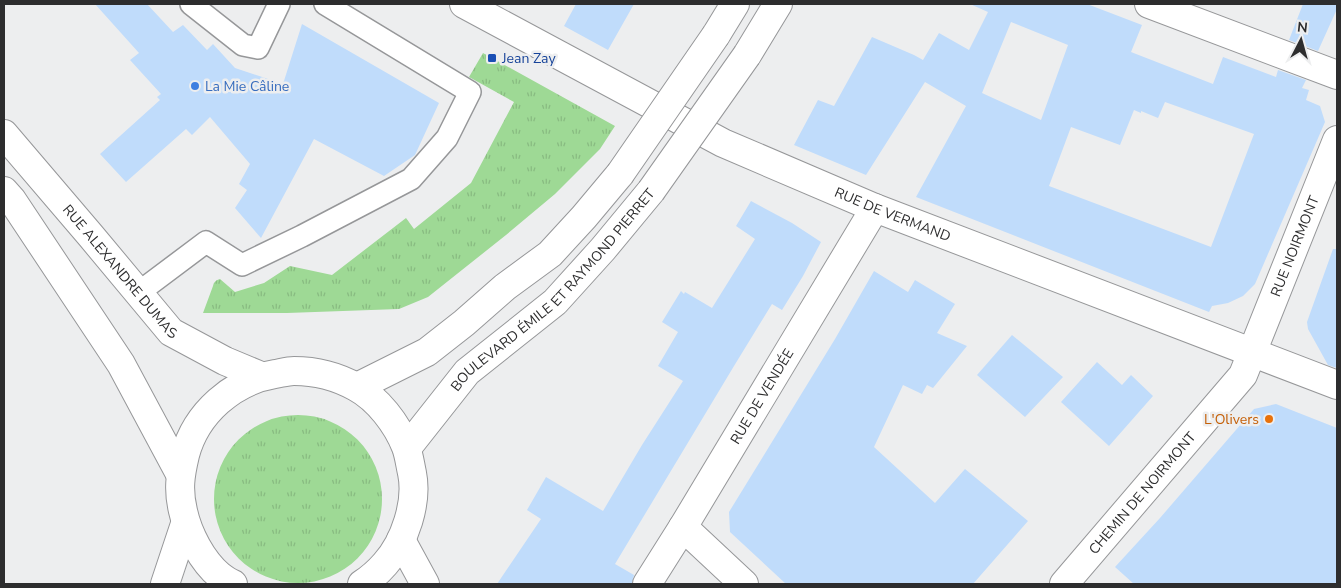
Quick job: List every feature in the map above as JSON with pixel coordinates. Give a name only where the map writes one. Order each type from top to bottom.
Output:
[{"type":"main road","name":"RUE DE VERMAND","points":[[464,4],[724,143],[875,208],[1337,385]]},
{"type":"main road","name":"BOULEVARD ÉMILE ET RAYMOND PIERRET","points":[[357,387],[427,352],[464,324],[505,287],[550,254],[620,174],[716,35],[735,4]]},
{"type":"main road","name":"BOULEVARD ÉMILE ET RAYMOND PIERRET","points":[[407,448],[467,372],[555,302],[603,249],[651,191],[747,55],[778,4]]},
{"type":"main road","points":[[1149,4],[1337,74]]},
{"type":"main road","name":"RUE ALEXANDRE DUMAS","points":[[4,134],[171,332],[225,361],[261,376]]},
{"type":"main road","name":"RUE NOIRMONT","points":[[1252,352],[1337,140]]},
{"type":"main road","points":[[4,191],[12,200],[121,364],[180,474]]},
{"type":"main road","name":"RUE DE VENDÉE","points":[[647,584],[875,208]]},
{"type":"main road","name":"CHEMIN DE NOIRMONT","points":[[1064,584],[1243,375],[1252,352]]},
{"type":"main road","points":[[232,584],[220,576],[199,552],[185,524],[180,499],[180,474],[189,442],[206,413],[230,391],[261,376],[293,371],[326,375],[357,387],[384,411],[395,425],[407,448],[413,479],[412,510],[401,540],[385,564],[362,584]]},
{"type":"main road","points":[[165,584],[185,524]]},
{"type":"main road","points":[[683,526],[744,584]]},
{"type":"main road","points":[[401,540],[425,584]]},
{"type":"lane","points":[[191,4],[243,45],[258,48],[279,4]]},
{"type":"lane","points":[[138,292],[206,242],[242,265],[302,236],[411,179],[447,138],[470,92],[325,4]]},
{"type":"green space","points":[[483,53],[615,126],[600,149],[555,194],[428,297],[399,309],[287,313],[203,313],[214,283],[217,280],[220,279],[235,292],[264,283],[290,266],[332,275],[406,218],[414,229],[471,183],[514,102],[469,77]]},
{"type":"green space","points":[[306,415],[330,421],[358,439],[368,452],[379,474],[382,499],[379,524],[368,546],[358,559],[345,569],[323,580],[290,583],[273,580],[258,573],[244,564],[233,553],[217,524],[214,491],[217,474],[224,459],[233,445],[244,434],[273,418]]},
{"type":"building","points":[[95,4],[147,4],[173,32],[183,25],[207,50],[213,44],[235,68],[283,84],[302,24],[439,103],[415,155],[384,176],[314,139],[261,238],[235,208],[247,190],[239,184],[250,164],[210,117],[192,135],[186,129],[126,182],[100,154],[160,100],[157,97],[161,94],[130,60],[139,53]]},
{"type":"building","points":[[576,4],[634,4],[608,50],[564,26]]},
{"type":"building","points":[[970,4],[1087,4],[1142,25],[1131,52],[1213,84],[1223,57],[1276,77],[1278,70],[1306,80],[1302,88],[1309,90],[1306,100],[1320,106],[1325,122],[1255,284],[1243,296],[1228,303],[1212,306],[1209,312],[916,197],[966,106],[925,82],[866,175],[794,145],[818,100],[834,106],[872,37],[923,60],[939,33],[969,50],[988,12]],"holes":[[[1011,22],[1068,45],[1041,120],[982,93]],[[1165,102],[1254,134],[1211,247],[1049,186],[1071,127],[1120,145],[1134,110],[1158,118]]]},
{"type":"building","points":[[1303,4],[1337,4],[1337,9],[1318,51],[1289,40]]},
{"type":"building","points":[[751,201],[792,223],[821,242],[782,310],[772,304],[615,564],[634,575],[632,584],[497,584],[541,519],[527,510],[546,477],[603,511],[683,381],[658,366],[678,332],[662,322],[681,291],[712,308],[755,239],[736,226]]},
{"type":"building","points":[[1333,249],[1337,249],[1337,368],[1328,365],[1308,329],[1307,322]]},
{"type":"building","points":[[874,271],[908,292],[915,280],[955,304],[937,333],[967,346],[933,388],[927,385],[922,394],[903,385],[874,447],[935,503],[965,469],[1028,521],[973,584],[786,584],[730,532],[729,512],[835,339]]},
{"type":"building","points":[[1012,335],[1063,377],[1025,417],[977,375]]},
{"type":"building","points":[[1097,362],[1122,385],[1131,375],[1153,396],[1109,446],[1061,402]]},
{"type":"building","points":[[1276,404],[1337,428],[1337,584],[1134,584],[1115,567],[1254,409]]},
{"type":"place","name":"Jean Zay","points":[[492,58]]},
{"type":"place","name":"La Mie Câline","points":[[195,86]]},
{"type":"place","name":"L'Olivers","points":[[1269,419]]}]
